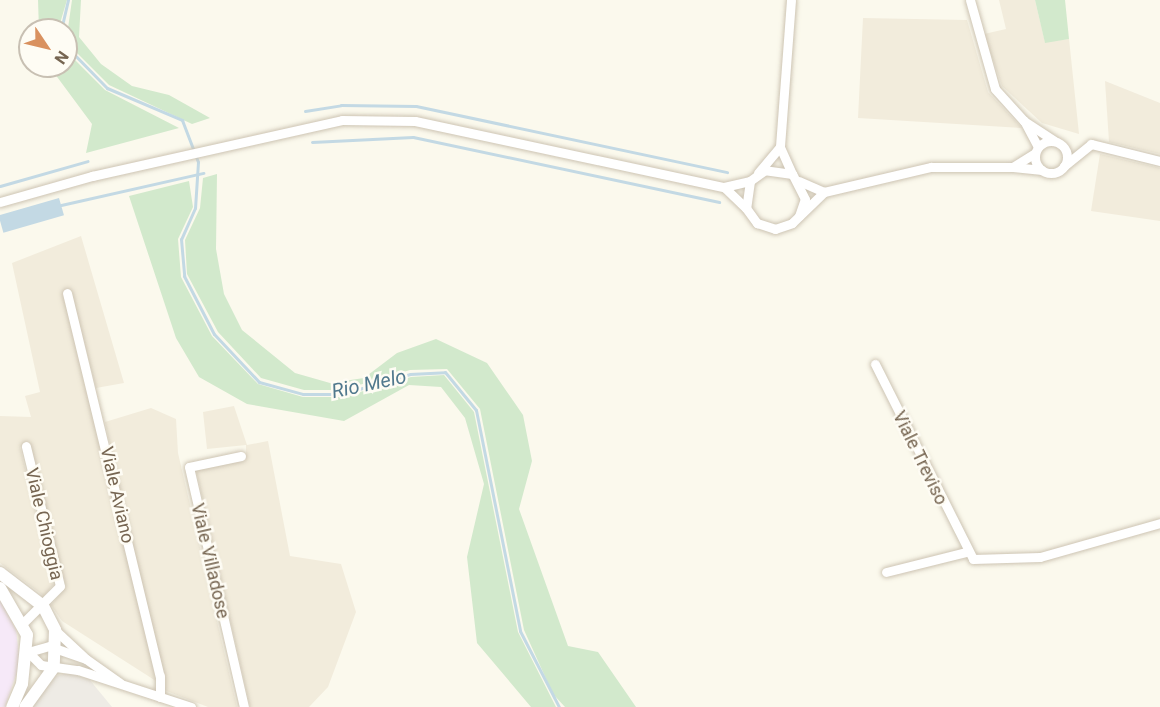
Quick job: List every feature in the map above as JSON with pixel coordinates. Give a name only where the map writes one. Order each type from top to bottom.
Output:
[{"type":"street","points":[[791,0],[780,147],[805,198],[799,216]]},
{"type":"street","points":[[970,0],[995,89],[1024,121],[1066,151],[1064,166]]},
{"type":"street","points":[[0,202],[92,176],[342,120],[415,121],[724,187],[775,168],[824,192]]},
{"type":"street","points":[[1024,121],[1037,150],[1042,170]]},
{"type":"street","points":[[1013,167],[1037,150],[1055,141]]},
{"type":"street","points":[[724,187],[746,208],[757,223],[775,229],[799,216],[824,192],[931,167],[1013,167],[1056,172],[1091,144],[1160,161]]},
{"type":"street","points":[[746,208],[753,178],[780,147]]},
{"type":"street","name":"Viale Aviano","points":[[67,293],[160,676],[160,698]]},
{"type":"street","name":"Viale Treviso","points":[[875,364],[966,552]]},
{"type":"street","name":"Viale Chioggia","points":[[23,623],[60,586],[26,446]]},
{"type":"street","name":"Viale Villadose","points":[[241,456],[189,467],[244,707]]},
{"type":"street","points":[[885,572],[966,552],[982,562],[1018,560],[1160,523]]},
{"type":"street","points":[[0,573],[42,606],[55,630],[86,659],[120,683]]},
{"type":"street","points":[[0,588],[23,623],[27,652],[12,707]]},
{"type":"street","points":[[25,707],[54,667],[58,650],[55,630]]},
{"type":"street","points":[[27,652],[40,646],[86,659]]},
{"type":"street","points":[[27,652],[41,665],[120,683],[191,707]]},
{"type":"shaded area","points":[[999,0],[1035,0],[1045,42],[1069,39],[1079,134],[1042,123],[1002,86],[984,34],[1006,29]]},
{"type":"shaded area","points":[[863,18],[967,20],[988,92],[1022,128],[858,118]]},
{"type":"shaded area","points":[[1105,81],[1160,103],[1160,154],[1109,142]]},
{"type":"shaded area","points":[[1100,154],[1160,168],[1160,221],[1091,211]]},
{"type":"shaded area","points":[[81,236],[124,383],[96,388],[71,291],[156,681],[62,621],[51,605],[66,587],[30,444],[20,447],[53,585],[44,596],[0,563],[0,416],[31,417],[25,396],[40,392],[12,263]]},
{"type":"shaded area","points":[[234,406],[247,445],[268,441],[290,556],[341,564],[356,612],[328,687],[309,707],[250,707],[196,470],[246,460],[246,445],[207,449],[203,412]]},
{"type":"shaded area","points":[[151,408],[176,419],[178,453],[237,707],[208,707],[164,690],[105,422]]},
{"type":"shaded area","points":[[0,599],[16,630],[20,663],[5,707],[0,707]]},
{"type":"shaded area","points":[[68,673],[89,679],[112,707],[31,707],[56,676]]},
{"type":"green space","points":[[38,0],[67,0],[62,18],[39,18]]},
{"type":"green space","points":[[72,0],[81,0],[79,37],[101,64],[132,86],[169,95],[210,118],[192,124],[109,85],[78,54],[78,18],[69,18]]},
{"type":"green space","points":[[1035,0],[1065,0],[1069,39],[1045,43]]},
{"type":"green space","points":[[78,63],[105,90],[179,128],[86,153],[92,124],[58,78],[78,78]]},
{"type":"green space","points":[[217,174],[216,249],[224,294],[242,330],[295,373],[330,383],[364,378],[397,353],[436,339],[487,363],[523,415],[532,461],[519,509],[568,646],[598,652],[636,707],[565,707],[553,694],[524,630],[480,409],[447,369],[410,370],[342,390],[304,390],[261,378],[218,332],[187,274],[185,240],[200,208],[203,178]]},
{"type":"green space","points":[[189,181],[193,207],[178,239],[181,277],[212,336],[258,384],[303,397],[343,397],[411,377],[444,375],[474,412],[518,632],[556,707],[531,707],[477,643],[467,557],[484,484],[465,418],[441,387],[409,385],[344,421],[247,404],[199,377],[176,338],[129,196]]},
{"type":"water","points":[[59,198],[64,215],[3,233],[0,215]]},
{"type":"waterway","name":"Rio Melo","points":[[64,18],[68,0]]},
{"type":"waterway","name":"Rio Melo","points":[[78,58],[107,88],[182,120],[198,162],[195,208],[181,239],[184,276],[214,334],[259,382],[303,394],[342,394],[410,374],[445,372],[476,410],[520,631],[559,707]]},
{"type":"waterway","points":[[305,111],[341,105],[416,106],[727,172]]},
{"type":"waterway","points":[[312,142],[413,137],[719,202]]},
{"type":"waterway","points":[[0,186],[88,161]]},
{"type":"waterway","points":[[61,205],[203,173]]}]
